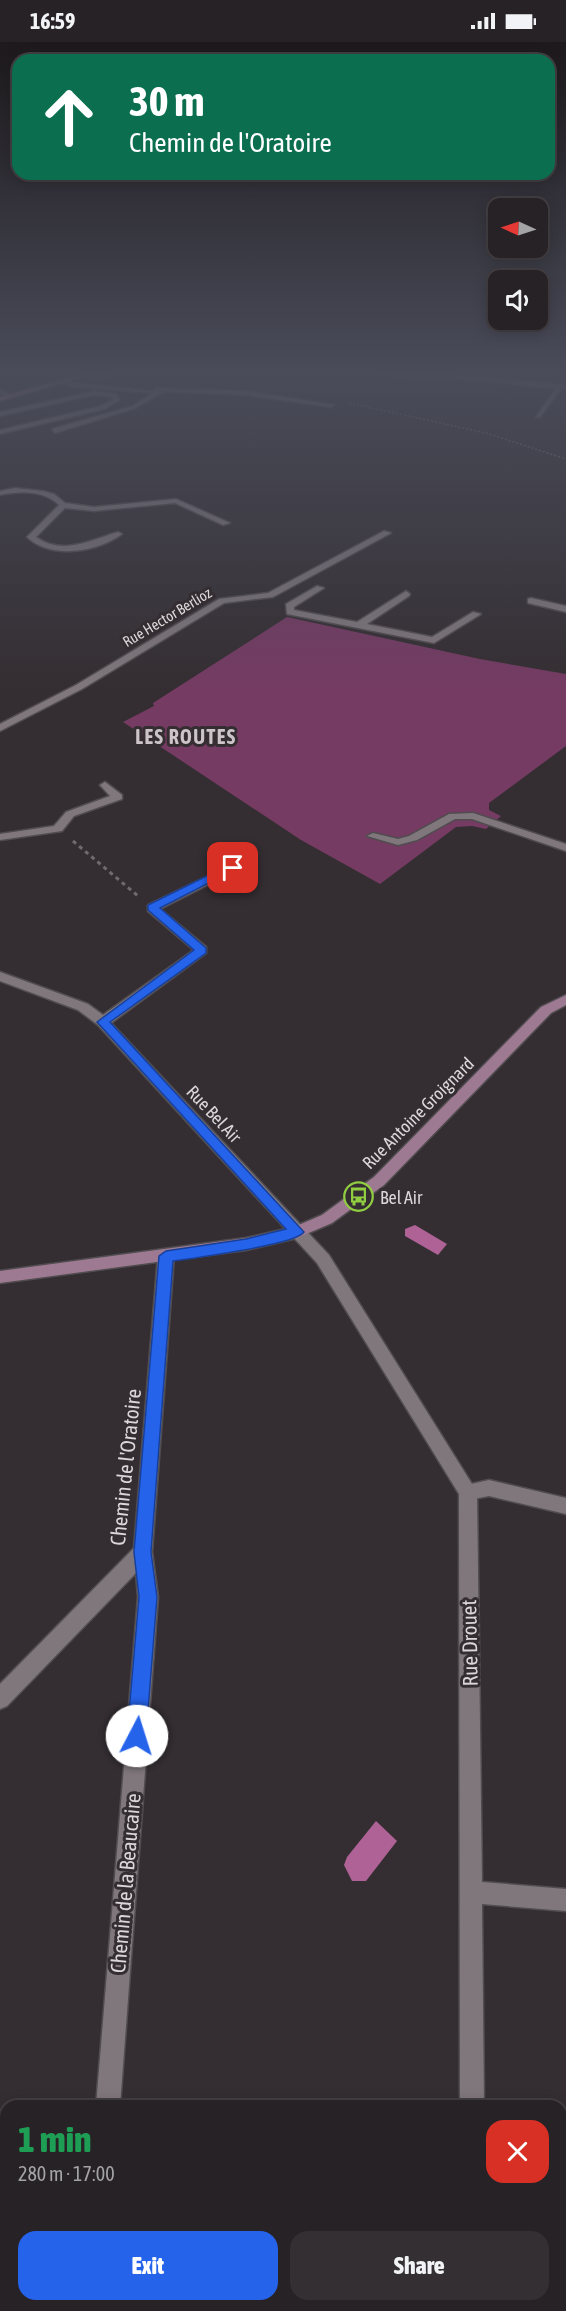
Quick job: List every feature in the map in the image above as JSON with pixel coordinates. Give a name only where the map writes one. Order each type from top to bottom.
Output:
[{"type":"main road","name":"Rue Antoine Groignard","points":[[0,1277],[246,1244],[297,1232],[327,1219],[379,1180],[546,1010],[566,999]]},
{"type":"street","points":[[0,493],[20,490],[43,493],[60,501],[63,505],[94,509],[176,501],[226,523]]},
{"type":"street","points":[[63,505],[31,537],[38,543],[56,549],[76,548],[118,534]]},
{"type":"street","name":"Rue Hector Berlioz","points":[[0,728],[79,687],[222,601],[270,595],[387,532]]},
{"type":"street","points":[[320,588],[289,606],[290,612],[434,640],[476,614]]},
{"type":"street","points":[[358,626],[406,594]]},
{"type":"street","points":[[270,595],[294,603]]},
{"type":"street","points":[[531,601],[566,609]]},
{"type":"street","points":[[0,837],[58,829],[70,814],[118,797],[105,785]]},
{"type":"street","points":[[372,836],[398,842],[413,838],[453,816],[473,816],[566,848]]},
{"type":"street","points":[[103,1022],[202,950],[152,908],[233,868]]},
{"type":"street","name":"Rue Bel Air","points":[[0,976],[83,1007],[103,1022],[297,1232]]},
{"type":"street","points":[[297,1232],[323,1259],[468,1492],[489,1488],[566,1506]]},
{"type":"street","name":"Chemin de l'Oratoire","points":[[0,1699],[143,1552],[166,1256]]},
{"type":"street","name":"Rue Drouet","points":[[468,1492],[472,2100]]},
{"type":"street","name":"Chemin de la Beaucaire","points":[[108,2100],[148,1597],[143,1552]]},
{"type":"street","points":[[472,1892],[566,1900]]},
{"type":"path","points":[[58,829],[152,908]]},
{"type":"shaded area","points":[[287,617],[480,659],[566,674],[566,746],[489,803],[489,810],[501,816],[486,829],[472,826],[456,827],[380,884],[301,840],[123,722],[154,706],[153,703]]},
{"type":"shaded area","points":[[415,1225],[447,1244],[438,1255],[405,1236],[405,1229]]},
{"type":"shaded area","points":[[376,1821],[397,1841],[366,1881],[352,1881],[344,1865],[347,1857]]},
{"type":"place","name":"Bel Air","points":[[359,1197]]},
{"type":"district","name":"LES ROUTES","points":[[186,736]]},
{"type":"route","points":[[137,1736],[148,1597],[143,1552],[166,1256],[246,1244],[297,1232],[103,1022],[202,950],[152,908],[233,868]]}]
